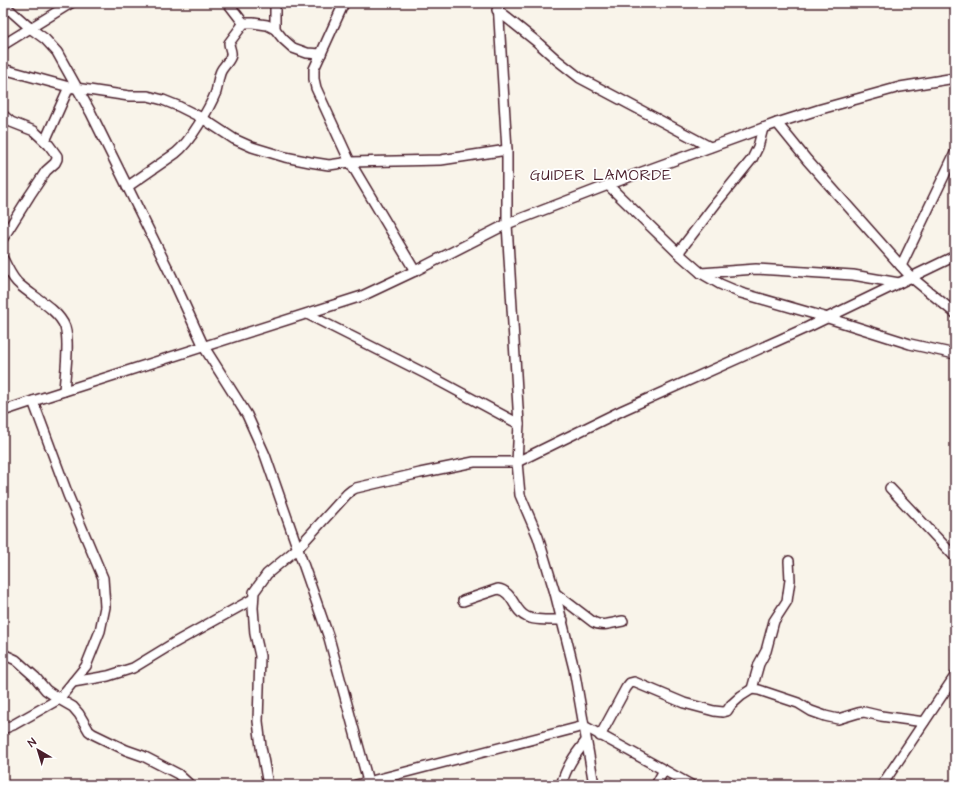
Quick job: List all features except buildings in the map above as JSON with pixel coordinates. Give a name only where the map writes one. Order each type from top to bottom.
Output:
[{"type":"street","points":[[3,45],[71,3]]},
{"type":"street","points":[[228,3],[240,20],[244,23],[267,25],[275,29],[293,48],[307,53],[321,54]]},
{"type":"street","points":[[275,3],[275,29]]},
{"type":"street","points":[[344,3],[314,69],[316,88],[350,162],[416,271]]},
{"type":"street","points":[[3,4],[45,39],[57,52],[74,88],[127,186],[172,277],[204,347],[247,415],[265,455],[329,638],[368,783]]},
{"type":"street","points":[[498,6],[557,60],[580,78],[710,147]]},
{"type":"street","points":[[498,6],[507,150],[507,224],[519,424],[517,462],[520,495],[538,536],[563,620],[574,669],[594,785]]},
{"type":"street","points":[[127,186],[182,149],[202,118],[216,91],[221,71],[229,60],[231,54],[229,43],[244,23]]},
{"type":"street","points":[[3,69],[74,88],[129,96],[148,96],[163,100],[202,118],[234,139],[252,147],[285,157],[329,165],[350,162],[441,160],[507,150]]},
{"type":"street","points":[[3,412],[33,401],[362,296],[416,271],[507,224],[777,123],[900,87],[955,78]]},
{"type":"street","points":[[45,141],[74,88]]},
{"type":"street","points":[[3,115],[11,122],[34,131],[45,141],[57,156],[55,163],[46,171],[3,238]]},
{"type":"street","points":[[777,123],[807,160],[911,277],[955,313]]},
{"type":"street","points":[[678,254],[752,159],[758,146],[763,128]]},
{"type":"street","points":[[901,266],[955,153]]},
{"type":"street","points":[[608,185],[678,254],[700,273],[720,284],[741,293],[828,318],[910,344],[955,354]]},
{"type":"street","points":[[268,785],[258,721],[260,656],[255,634],[253,608],[254,592],[267,574],[298,548],[352,490],[420,473],[474,462],[517,462],[622,410],[801,331],[955,256]]},
{"type":"street","points":[[3,260],[18,284],[54,312],[65,327],[67,340],[64,391]]},
{"type":"street","points":[[700,273],[756,269],[853,275],[899,283]]},
{"type":"street","points":[[307,314],[426,374],[519,424]]},
{"type":"street","points":[[3,729],[59,699],[74,682],[86,666],[100,631],[105,607],[103,578],[68,495],[33,401]]},
{"type":"street","points":[[890,488],[955,557]]},
{"type":"street","points":[[752,689],[759,664],[766,651],[774,621],[787,601],[790,580],[789,561]]},
{"type":"street","points":[[463,600],[498,589],[506,592],[522,614],[528,618],[563,620]]},
{"type":"street","points":[[556,593],[593,622],[603,625],[623,621]]},
{"type":"street","points":[[74,682],[108,676],[133,668],[174,643],[253,599]]},
{"type":"street","points":[[3,654],[16,660],[36,677],[46,690],[73,707],[80,714],[93,734],[126,750],[143,756],[178,774],[190,785]]},
{"type":"street","points":[[882,785],[955,676]]},
{"type":"street","points":[[600,736],[626,688],[630,683],[634,682],[684,703],[714,711],[728,711],[731,705],[752,689],[798,703],[811,711],[838,719],[864,712],[924,722]]},
{"type":"street","points":[[356,785],[584,726],[691,785]]},
{"type":"street","points":[[561,785],[571,761],[586,741]]},
{"type":"street","points":[[656,785],[664,770]]},
{"type":"district","name":"GUIDER LAMORDE","points":[[601,175]]}]
